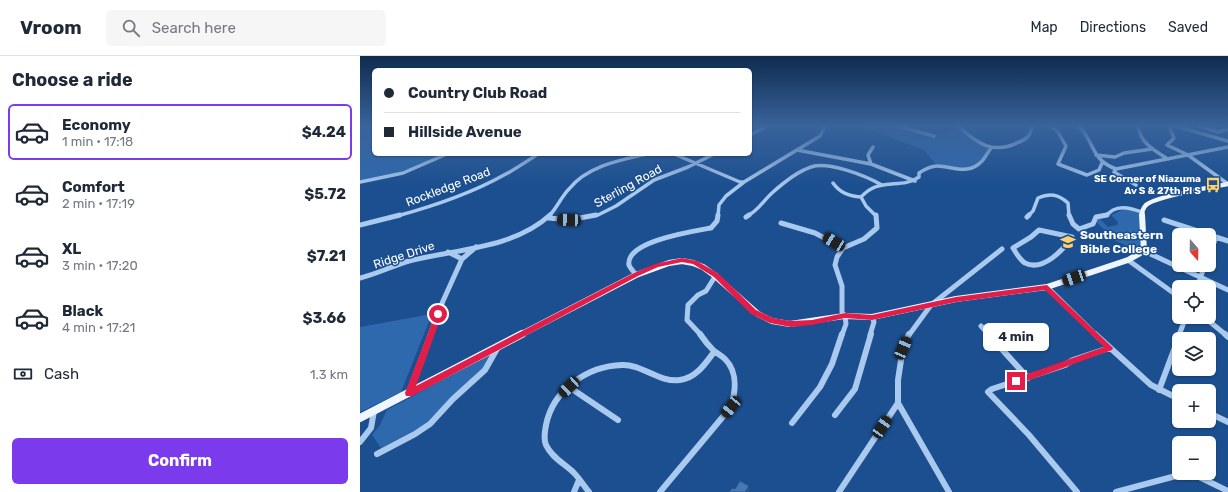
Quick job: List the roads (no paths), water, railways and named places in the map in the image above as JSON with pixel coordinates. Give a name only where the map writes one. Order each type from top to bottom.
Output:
[{"type":"main road","points":[[360,418],[657,265],[682,260],[695,262],[716,275],[754,312],[772,321],[791,324],[845,316],[872,317],[956,299],[1047,288],[1128,260],[1144,251],[1142,212],[1146,205],[1154,200],[1228,184]]},
{"type":"street","points":[[636,275],[629,266],[629,262],[631,256],[637,251],[650,242],[711,228],[717,221],[719,205],[726,196],[744,182],[803,146]]},
{"type":"street","points":[[987,146],[991,148],[1008,146]]},
{"type":"street","points":[[1066,146],[1058,164],[1087,175],[1099,170],[1102,163]]},
{"type":"street","points":[[1092,146],[1102,163],[1116,169],[1228,147]]},
{"type":"street","points":[[1150,146],[1168,160]]},
{"type":"street","points":[[1170,146],[1188,156],[1228,184]]},
{"type":"street","points":[[870,164],[867,152],[873,147]]},
{"type":"street","points":[[833,183],[839,191],[845,194],[861,197],[871,189],[882,185],[902,185],[915,181],[919,178],[919,173],[924,168],[946,167],[962,171],[973,169],[985,159],[991,148]]},
{"type":"street","points":[[1096,155],[1115,157],[1124,153],[1152,149]]},
{"type":"street","points":[[797,150],[870,164],[915,181]]},
{"type":"street","points":[[360,182],[403,174],[443,156]]},
{"type":"street","name":"Rockledge Road","points":[[360,225],[435,205],[477,189],[509,173],[535,156]]},
{"type":"street","points":[[548,218],[558,206],[565,192],[571,185],[586,174],[614,162],[639,156]]},
{"type":"street","points":[[680,156],[740,182],[744,182]]},
{"type":"street","name":"Sterling Road","points":[[548,218],[569,220],[598,215],[616,206],[654,180],[710,156]]},
{"type":"street","points":[[746,217],[750,215],[770,193],[804,170],[811,167],[825,167],[842,170],[875,180],[882,185]]},
{"type":"street","points":[[1116,169],[1114,172],[1136,186]]},
{"type":"street","points":[[1027,217],[1033,211],[1038,198],[1051,194],[1059,196],[1068,204],[1067,211],[1069,219],[1077,228]]},
{"type":"street","points":[[792,423],[820,387],[832,364],[846,324],[845,316],[842,312],[842,286],[835,265],[837,257],[843,248],[864,239],[878,228],[877,215],[864,206],[861,197]]},
{"type":"street","points":[[1072,237],[1045,230],[1039,230],[1031,237],[1012,248],[1025,263],[1034,265],[1045,262],[1057,255],[1067,246],[1072,237],[1077,228],[1093,224],[1096,217],[1106,216],[1112,210],[1117,208],[1130,208],[1142,212]]},
{"type":"street","name":"Ridge Drive","points":[[360,278],[387,271],[412,260],[515,236],[548,218]]},
{"type":"street","points":[[1164,220],[1188,228]]},
{"type":"street","points":[[781,223],[815,233],[843,248]]},
{"type":"street","points":[[1216,237],[1228,241]]},
{"type":"street","points":[[409,393],[444,301],[462,259],[477,246]]},
{"type":"street","points":[[949,492],[936,473],[913,426],[898,403],[898,380],[903,348],[910,332],[931,305],[1002,249]]},
{"type":"street","points":[[1144,251],[1228,290]]},
{"type":"street","points":[[448,252],[462,259]]},
{"type":"street","points":[[1128,260],[1172,292]]},
{"type":"street","points":[[1201,278],[1203,272]]},
{"type":"street","points":[[660,492],[731,407],[735,396],[735,375],[732,367],[724,358],[714,352],[687,320],[687,310],[690,302],[706,291],[716,275]]},
{"type":"street","points":[[1047,288],[1150,386],[1172,396]]},
{"type":"street","points":[[835,415],[855,389],[874,322],[872,317]]},
{"type":"street","points":[[1159,390],[1183,324]]},
{"type":"street","points":[[1212,324],[1228,337]]},
{"type":"street","points":[[981,326],[1028,378]]},
{"type":"street","points":[[377,454],[420,431],[438,417],[453,399],[487,369],[494,358],[498,347]]},
{"type":"street","points":[[1077,492],[1032,439],[988,392],[992,389],[1028,378],[1109,348]]},
{"type":"street","points":[[589,492],[573,473],[552,455],[544,439],[546,421],[551,408],[560,394],[580,377],[604,367],[623,364],[641,368],[665,380],[680,380],[690,377],[700,371],[714,352]]},
{"type":"street","points":[[569,387],[618,420]]},
{"type":"street","points":[[839,492],[898,403]]},
{"type":"street","points":[[360,442],[371,430],[374,422],[374,411]]},
{"type":"street","points":[[1216,416],[1228,422]]},
{"type":"street","points":[[1116,492],[1172,477]]},
{"type":"street","points":[[574,492],[579,480]]},
{"type":"street","points":[[1205,480],[1228,491]]},
{"type":"place","name":"SE Corner of Niazuma Av S & 27th Pl S","points":[[1213,185]]},
{"type":"place","name":"Southeastern Bible College","points":[[1068,242]]}]
